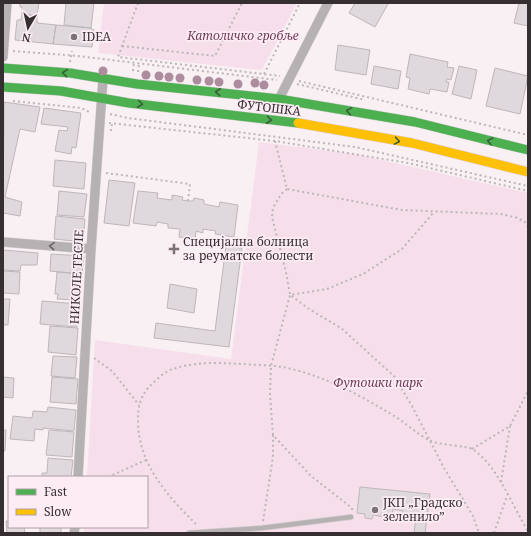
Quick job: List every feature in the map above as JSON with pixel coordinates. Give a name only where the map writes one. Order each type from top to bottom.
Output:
[{"type":"main road","name":"ФУТОШКА","points":[[3,68],[70,73],[103,79],[279,99],[414,122],[528,150]]},
{"type":"main road","name":"ФУТОШКА","points":[[3,87],[61,91],[102,98],[304,124],[412,143],[528,172]]},
{"type":"street","points":[[3,57],[7,3]]},
{"type":"street","points":[[279,99],[328,3]]},
{"type":"street","name":"НИКОЛЕ ТЕСЛЕ","points":[[78,476],[91,249],[103,79]]},
{"type":"street","points":[[3,242],[91,249]]},
{"type":"lane","points":[[189,533],[262,528],[351,517]]},
{"type":"path","points":[[138,3],[118,58],[289,78],[528,135]]},
{"type":"path","points":[[122,46],[216,56],[242,3]]},
{"type":"path","points":[[264,74],[300,3]]},
{"type":"path","points":[[3,51],[78,56],[272,79]]},
{"type":"path","points":[[11,101],[81,108],[91,113],[93,121],[275,141],[408,163],[528,190]]},
{"type":"path","points":[[101,112],[128,118],[355,147],[528,186]]},
{"type":"path","points":[[275,141],[287,189]]},
{"type":"path","points":[[103,172],[190,184],[188,201]]},
{"type":"path","points":[[262,528],[273,457],[274,435],[270,394],[270,366],[290,295],[286,272],[272,217],[273,208],[281,194],[287,189],[402,210],[501,214],[518,218],[525,222],[528,227]]},
{"type":"path","points":[[290,295],[327,289],[363,274],[402,249],[434,212]]},
{"type":"path","points":[[290,295],[309,309],[341,328],[394,376],[412,406],[444,468],[473,516],[479,533]]},
{"type":"path","points":[[92,356],[112,371],[125,385],[139,405]]},
{"type":"path","points":[[205,532],[172,500],[146,460],[140,446],[138,430],[139,405],[145,392],[156,380],[172,369],[196,363],[216,362],[270,366],[303,372],[348,389],[430,441],[472,449],[492,470],[508,493],[515,510],[528,531]]},
{"type":"path","points":[[501,483],[510,426],[528,391]]},
{"type":"path","points":[[472,449],[510,426]]},
{"type":"path","points":[[274,435],[311,476],[352,508],[351,517]]},
{"type":"path","points":[[110,476],[146,460]]},
{"type":"path","points":[[494,533],[508,493]]},
{"type":"green space","name":"Католичко гробље","points":[[104,3],[297,3],[262,70],[98,53]]},
{"type":"green space","name":"Футошки парк","points":[[259,142],[355,154],[528,193],[528,533],[84,533],[84,528],[148,528],[148,476],[87,476],[95,340],[231,359]]},
{"type":"building","points":[[20,3],[39,3],[37,16],[22,14],[22,7],[20,7]]},
{"type":"building","points":[[66,3],[94,3],[91,28],[64,25]]},
{"type":"building","points":[[355,3],[388,4],[375,27],[349,13]]},
{"type":"building","points":[[519,3],[528,3],[528,26],[514,23]]},
{"type":"building","points":[[22,14],[37,16],[37,23],[56,25],[53,44],[15,40],[17,20],[21,20]]},
{"type":"building","name":"IDEA","points":[[56,25],[91,28],[94,30],[92,47],[53,44]]},
{"type":"building","points":[[338,45],[370,50],[366,75],[335,70]]},
{"type":"building","points":[[410,54],[448,62],[447,67],[454,68],[451,80],[447,79],[446,82],[449,82],[447,92],[430,89],[429,94],[408,89],[410,78],[406,77]]},
{"type":"building","points":[[374,66],[401,71],[398,89],[371,84]]},
{"type":"building","points":[[459,66],[477,70],[471,99],[452,94]]},
{"type":"building","points":[[495,68],[528,76],[520,114],[486,106]]},
{"type":"building","points":[[4,102],[40,107],[35,132],[20,129],[5,197],[22,202],[20,216],[3,213]]},
{"type":"building","points":[[44,108],[81,113],[76,148],[72,147],[71,154],[55,151],[59,130],[67,131],[68,127],[41,124]]},
{"type":"building","points":[[55,160],[86,163],[84,189],[53,186]]},
{"type":"building","points":[[109,180],[135,183],[129,226],[104,223]]},
{"type":"building","points":[[59,191],[87,194],[84,217],[57,215]]},
{"type":"building","points":[[138,191],[158,193],[157,198],[172,200],[172,195],[183,197],[182,200],[188,201],[193,201],[194,198],[204,200],[204,204],[219,207],[220,202],[238,205],[234,237],[215,234],[216,231],[203,229],[203,233],[196,231],[195,239],[179,237],[180,229],[168,228],[168,224],[157,222],[156,226],[133,223]]},
{"type":"building","points":[[56,216],[85,219],[83,242],[54,239]]},
{"type":"building","points":[[226,246],[242,248],[229,347],[154,338],[156,323],[215,331]]},
{"type":"building","points":[[3,250],[38,253],[37,265],[21,265],[20,271],[3,270]]},
{"type":"building","points":[[51,254],[84,256],[82,274],[50,271]]},
{"type":"building","points":[[3,271],[20,272],[19,294],[3,293]]},
{"type":"building","points":[[57,272],[82,274],[80,296],[75,296],[75,300],[57,299],[58,294],[55,294]]},
{"type":"building","points":[[170,284],[197,289],[194,313],[167,308]]},
{"type":"building","points":[[3,299],[10,299],[8,325],[3,325]]},
{"type":"building","points":[[42,301],[79,304],[77,327],[40,324]]},
{"type":"building","points":[[50,326],[78,328],[76,355],[48,352]]},
{"type":"building","points":[[53,356],[77,357],[75,378],[51,376]]},
{"type":"building","points":[[3,377],[14,378],[13,398],[3,397]]},
{"type":"building","points":[[52,377],[78,379],[76,404],[50,402]]},
{"type":"building","points":[[48,407],[76,410],[74,431],[43,428],[43,430],[35,429],[34,441],[10,439],[13,416],[32,418],[33,411],[47,412]]},
{"type":"building","points":[[3,430],[6,430],[5,451],[3,451]]},
{"type":"building","points":[[49,430],[74,432],[72,457],[46,455]]},
{"type":"building","points":[[48,458],[73,460],[71,476],[42,476],[42,473],[47,473]]},
{"type":"building","name":"ЈКП „Градско зеленило”","points":[[360,487],[430,494],[425,533],[414,533],[416,517],[402,515],[403,511],[393,509],[392,518],[373,515],[372,519],[365,518],[365,514],[357,513]]},
{"type":"building","points":[[6,521],[8,521],[8,528],[24,528],[25,533],[7,533]]},
{"type":"building","points":[[40,528],[61,528],[61,533],[40,533]]},
{"type":"traffic: fast","points":[[3,68],[70,73],[137,84],[279,99],[415,122],[528,150]]},
{"type":"traffic: fast","points":[[3,87],[61,91],[129,103],[298,123]]},
{"type":"traffic: slow","points":[[298,123],[412,143],[528,172]]},
{"type":"place","name":"IDEA","points":[[74,37]]},
{"type":"place","name":"Специјална болница за реуматске болести","points":[[174,249]]},
{"type":"place","name":"ЈКП „Градско зеленило”","points":[[375,510]]}]
